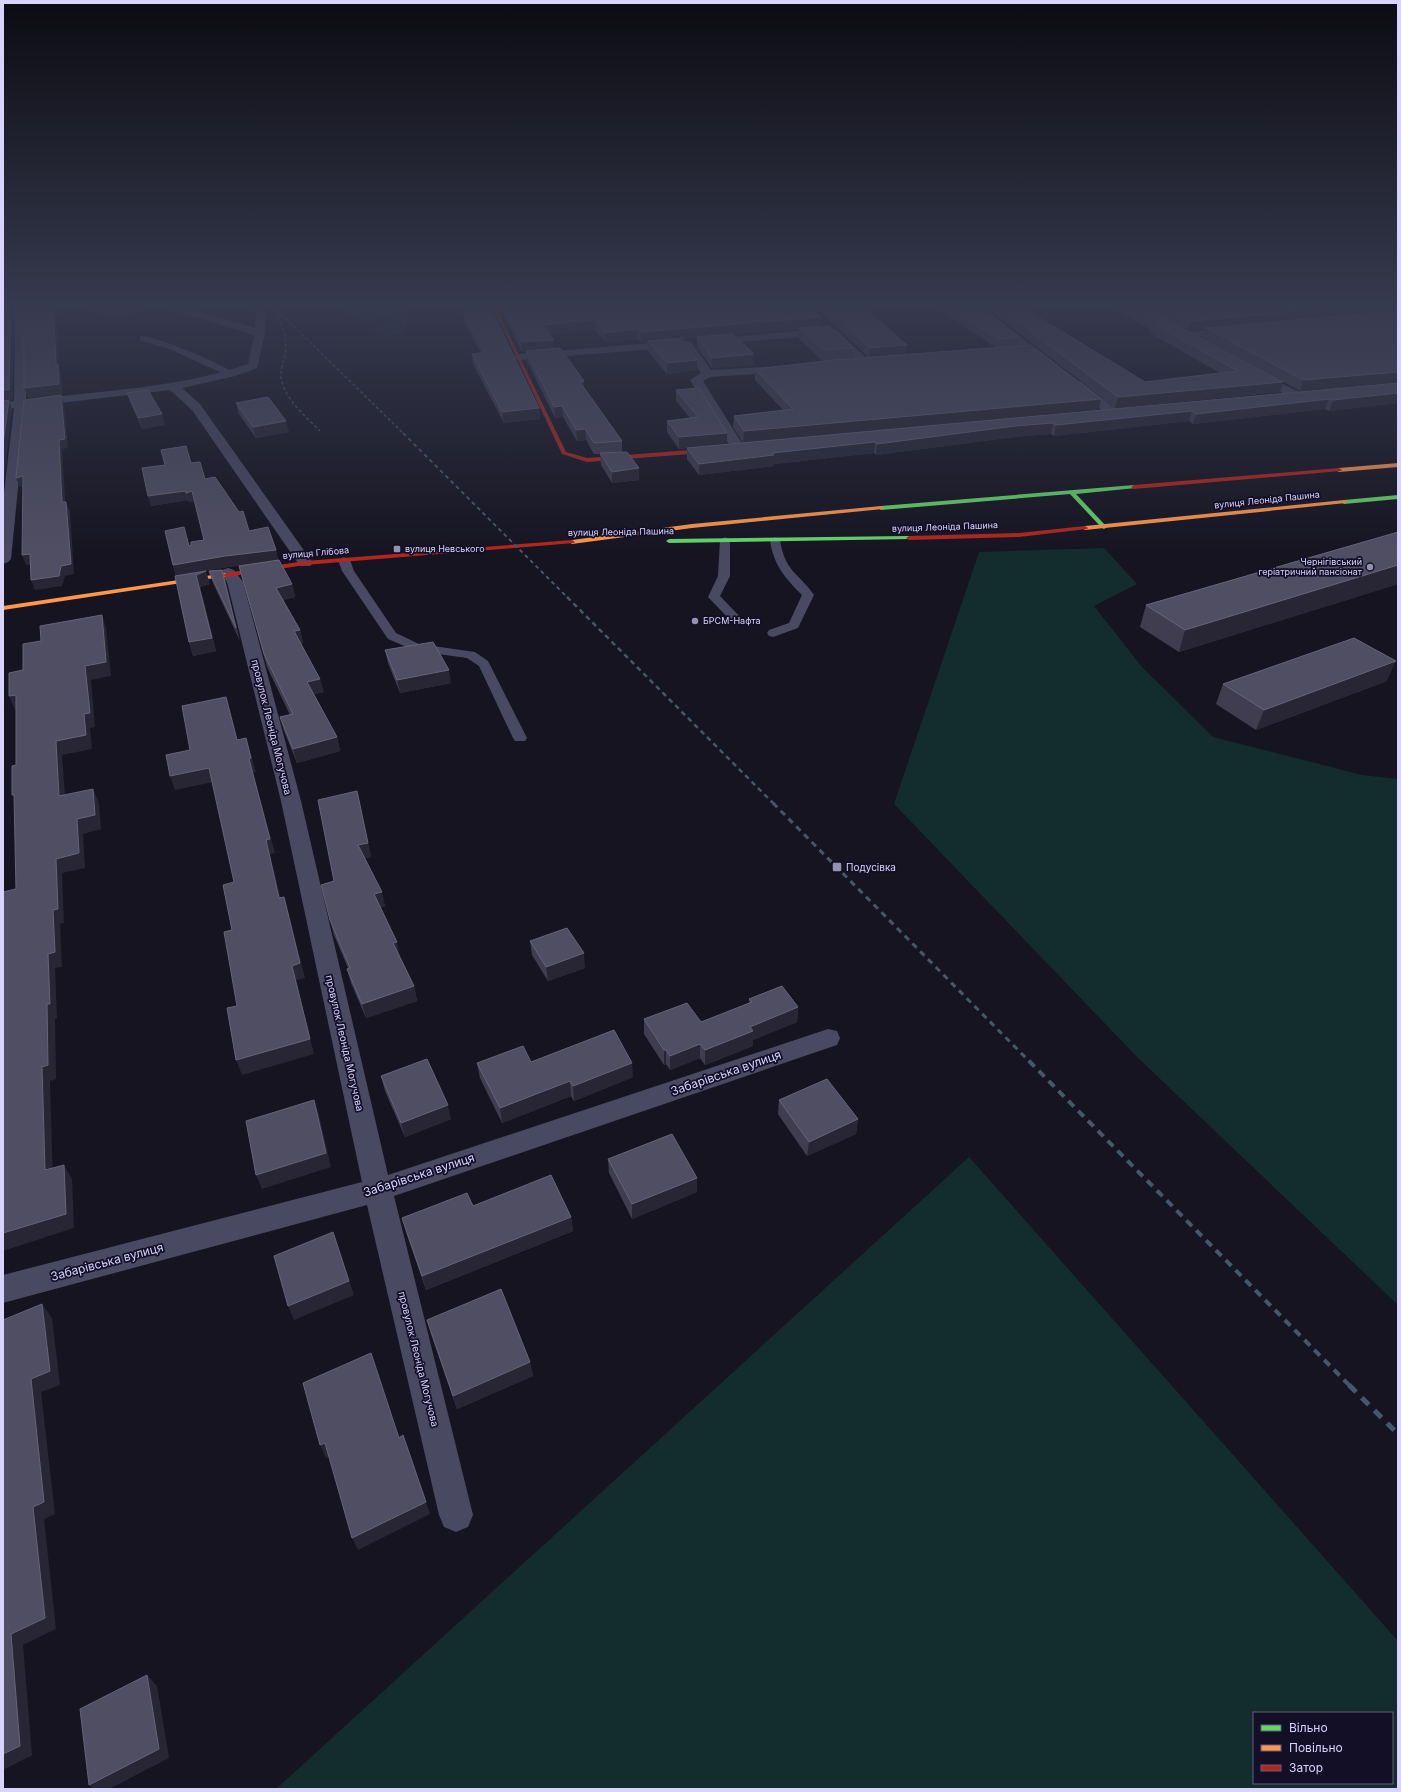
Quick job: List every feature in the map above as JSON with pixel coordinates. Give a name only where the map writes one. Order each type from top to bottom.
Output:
[{"type":"main road","points":[[533,387],[564,453],[587,460],[735,448]]},
{"type":"main road","points":[[1281,398],[1301,396]]},
{"type":"main road","points":[[1096,414],[1116,412]]},
{"type":"main road","name":"вулиця Леоніда Пашина","points":[[562,542],[692,526],[821,513],[1398,465]]},
{"type":"main road","points":[[1320,472],[1332,480]]},
{"type":"main road","points":[[1349,492],[1361,500]]},
{"type":"main road","points":[[1072,493],[1104,527]]},
{"type":"main road","name":"вулиця Леоніда Пашина","points":[[663,541],[1019,535],[1398,497]]},
{"type":"main road","name":"вулиця Леоніда Пашина","points":[[562,542],[648,541]]},
{"type":"main road","name":"вулиця Глібова","points":[[3,608],[228,573],[305,563],[562,542]]},
{"type":"street","points":[[3,559],[20,404],[20,387]]},
{"type":"street","points":[[3,406],[168,387]]},
{"type":"street","points":[[174,387],[196,407],[305,563]]},
{"type":"street","points":[[700,387],[735,448]]},
{"type":"street","points":[[1080,387],[1116,412]]},
{"type":"street","points":[[1282,387],[1301,396]]},
{"type":"street","name":"провулок Леоніда Могучова","points":[[228,573],[235,582],[291,801],[378,1190],[456,1515]]},
{"type":"street","name":"Забарівська вулиця","points":[[3,1289],[378,1190],[828,1038]]},
{"type":"lane","points":[[725,540],[724,576],[714,597],[738,621]]},
{"type":"lane","points":[[773,633],[794,625],[808,595],[784,569],[777,557],[776,540]]},
{"type":"lane","points":[[344,560],[348,571],[392,636],[416,647],[471,655],[484,664],[520,738]]},
{"type":"green space","points":[[1104,548],[1137,584],[1094,606],[1142,667],[1213,737],[1362,775],[1398,779],[1398,1305],[1138,1058],[894,804],[979,552]]},
{"type":"green space","points":[[969,1157],[1398,1641],[1398,1789],[276,1789]]},
{"type":"building","points":[[3,387],[9,387],[9,390],[3,390]]},
{"type":"building","points":[[489,387],[529,387],[539,408],[502,412]]},
{"type":"building","points":[[544,387],[583,387],[622,441],[594,443],[585,429],[576,430],[562,406],[554,407]]},
{"type":"building","points":[[772,387],[1085,387],[1101,399],[744,431],[734,416],[793,409]]},
{"type":"building","points":[[1104,387],[1232,387],[1118,397]]},
{"type":"building","points":[[1358,387],[1398,387],[1398,393],[1196,414],[1192,411],[1056,425],[1053,423],[1015,426],[877,444],[875,442],[772,453],[774,455],[699,464],[687,448]]},
{"type":"building","points":[[699,388],[727,433],[679,437],[667,421],[698,417],[676,390]]},
{"type":"building","points":[[148,390],[162,414],[139,418],[127,393]]},
{"type":"building","points":[[61,395],[65,439],[59,440],[62,502],[66,502],[71,564],[61,566],[59,576],[31,580],[30,554],[22,555],[23,476],[16,478],[24,400]]},
{"type":"building","points":[[268,397],[286,421],[253,427],[236,403]]},
{"type":"building","points":[[9,400],[3,444],[3,401]]},
{"type":"building","points":[[186,446],[191,463],[200,462],[205,479],[215,477],[239,512],[243,511],[249,531],[268,527],[276,550],[225,556],[173,565],[165,531],[184,527],[189,546],[191,545],[191,542],[204,540],[192,491],[186,493],[185,491],[148,496],[142,468],[165,465],[161,450]]},
{"type":"building","points":[[627,452],[639,468],[612,472],[600,453]]},
{"type":"building","points":[[1398,532],[1398,565],[1185,630],[1146,605]]},
{"type":"building","points":[[279,560],[292,584],[276,588],[300,630],[294,631],[320,679],[307,682],[337,737],[293,749],[280,717],[293,714],[264,654],[239,566]]},
{"type":"building","points":[[222,570],[236,628],[209,571]]},
{"type":"building","points":[[206,571],[196,575],[212,638],[189,642],[175,576]]},
{"type":"building","points":[[102,615],[106,662],[85,666],[90,713],[84,714],[86,735],[56,741],[59,796],[93,789],[95,815],[77,819],[79,853],[56,859],[58,909],[53,910],[55,952],[48,954],[50,1004],[47,1004],[48,1065],[42,1067],[45,1170],[64,1165],[66,1214],[3,1233],[3,892],[16,889],[12,766],[16,765],[16,695],[9,696],[9,673],[23,670],[23,644],[41,641],[40,626]]},
{"type":"building","points":[[1354,638],[1396,661],[1264,710],[1223,684]]},
{"type":"building","points":[[433,642],[449,670],[397,680],[385,650]]},
{"type":"building","points":[[226,697],[237,740],[246,738],[251,758],[249,759],[270,839],[266,840],[279,898],[284,897],[300,963],[292,966],[310,1039],[236,1060],[227,1008],[237,1006],[224,932],[232,930],[223,885],[234,882],[209,768],[170,776],[166,755],[190,750],[182,706]]},
{"type":"building","points":[[357,791],[368,843],[358,845],[382,892],[374,894],[397,942],[393,943],[414,986],[362,1004],[347,969],[350,968],[330,920],[321,885],[334,881],[318,800]]},
{"type":"building","points":[[567,928],[584,953],[546,967],[530,941]]},
{"type":"building","points":[[782,986],[798,1007],[750,1027],[753,1031],[705,1050],[700,1044],[670,1056],[666,1050],[664,1050],[644,1019],[687,1003],[701,1022],[752,1002],[749,999]]},
{"type":"building","points":[[614,1030],[632,1063],[573,1086],[570,1081],[500,1108],[477,1063],[523,1046],[531,1062]]},
{"type":"building","points":[[427,1059],[448,1105],[401,1123],[381,1076]]},
{"type":"building","points":[[827,1079],[858,1119],[809,1142],[779,1100]]},
{"type":"building","points":[[314,1100],[326,1153],[256,1175],[246,1121]]},
{"type":"building","points":[[672,1134],[697,1178],[632,1204],[608,1159]]},
{"type":"building","points":[[551,1175],[571,1217],[422,1276],[402,1218],[467,1193],[473,1206]]},
{"type":"building","points":[[333,1232],[349,1281],[288,1306],[274,1256]]},
{"type":"building","points":[[501,1289],[530,1362],[453,1396],[427,1320]]},
{"type":"building","points":[[42,1304],[50,1371],[31,1379],[44,1502],[33,1507],[45,1618],[11,1634],[20,1746],[3,1754],[3,1320]]},
{"type":"building","points":[[371,1353],[399,1438],[403,1435],[426,1502],[352,1538],[325,1443],[320,1445],[303,1383]]},
{"type":"building","points":[[147,1675],[159,1749],[89,1785],[80,1709]]},
{"type":"railway","points":[[284,387],[288,396],[298,409],[320,431]]},
{"type":"railway","points":[[356,387],[404,434]]},
{"type":"railway","points":[[404,434],[773,803]]},
{"type":"railway","points":[[773,803],[1030,1062]]},
{"type":"railway","points":[[1029,1061],[1350,1386]]},
{"type":"railway","points":[[1350,1386],[1398,1434]]},
{"type":"traffic: fast","points":[[881,508],[1134,487]]},
{"type":"traffic: fast","points":[[1072,493],[1104,527]]},
{"type":"traffic: fast","points":[[1344,502],[1398,497]]},
{"type":"traffic: fast","points":[[669,541],[909,538]]},
{"type":"traffic: slow","points":[[1339,470],[1398,465]]},
{"type":"traffic: slow","points":[[1085,528],[1344,502]]},
{"type":"traffic: slow","points":[[572,542],[692,526],[881,508]]},
{"type":"traffic: slow","points":[[3,608],[226,575]]},
{"type":"traffic: jam","points":[[532,387],[564,453],[587,460],[716,450]]},
{"type":"traffic: jam","points":[[1134,487],[1339,470]]},
{"type":"traffic: jam","points":[[909,538],[1019,535],[1085,528]]},
{"type":"traffic: jam","points":[[226,575],[305,563],[572,542]]},
{"type":"place","name":"вулиця Невського","points":[[397,549]]},
{"type":"place","name":"Чернігівський геріатричний пансіонат","points":[[1370,567]]},
{"type":"place","name":"БРСМ-Нафта","points":[[695,621]]},
{"type":"place","name":"Подусівка","points":[[837,867]]}]
